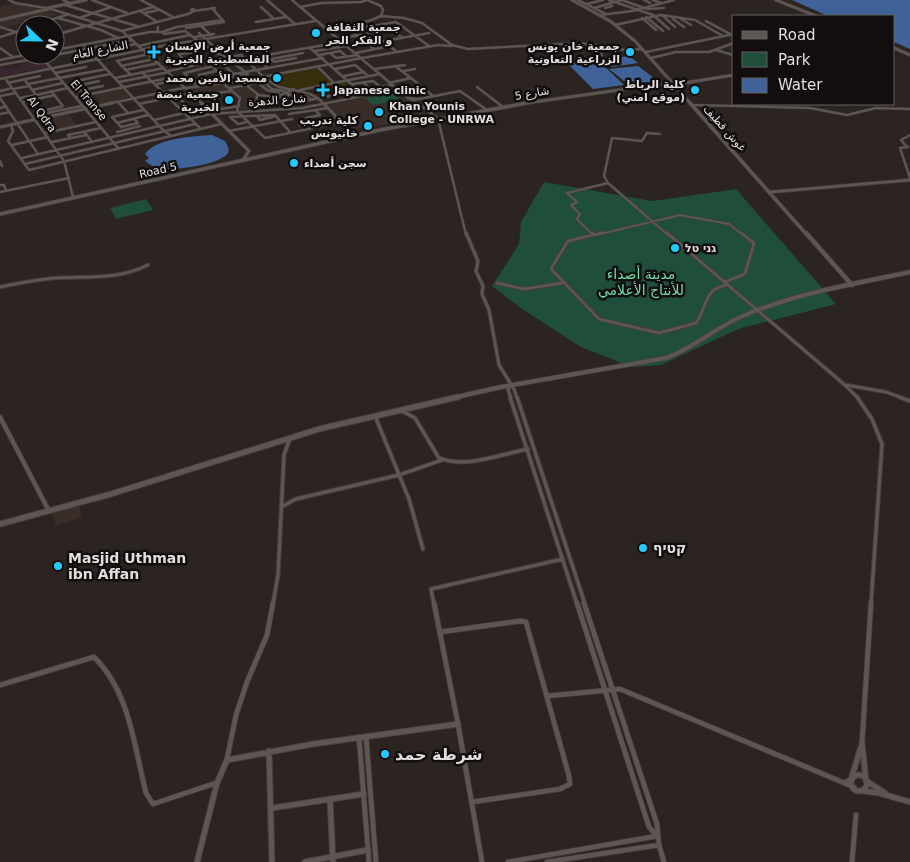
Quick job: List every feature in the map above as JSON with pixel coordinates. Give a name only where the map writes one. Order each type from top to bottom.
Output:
[{"type":"main road","points":[[0,20],[89,0]]},
{"type":"main road","points":[[65,5],[89,0]]},
{"type":"main road","name":"غوش قطيف","points":[[572,0],[616,25],[646,52],[852,285]]},
{"type":"main road","points":[[776,0],[813,15]]},
{"type":"main road","points":[[0,20],[39,9],[50,8]]},
{"type":"main road","points":[[895,48],[910,55]]},
{"type":"main road","points":[[673,84],[732,75]]},
{"type":"main road","name":"شارع 5","points":[[354,136],[503,107],[565,97],[673,84]]},
{"type":"main road","name":"Road 5","points":[[0,214],[354,136]]},
{"type":"main road","points":[[0,524],[111,494],[290,438],[374,416],[510,385],[670,357],[689,349],[742,316],[757,310],[792,299],[910,272]]},
{"type":"street","points":[[9,0],[39,9]]},
{"type":"street","points":[[63,0],[70,3]]},
{"type":"street","points":[[89,0],[128,13]]},
{"type":"street","points":[[141,0],[173,17]]},
{"type":"street","points":[[268,0],[294,24]]},
{"type":"street","points":[[292,0],[408,98],[422,104],[438,120],[466,235],[478,261],[476,271],[483,286],[482,294],[489,310],[499,365],[514,389],[657,824],[658,845],[664,862]]},
{"type":"street","points":[[300,7],[320,3],[361,2],[367,0],[381,6],[383,10],[381,16]]},
{"type":"street","points":[[578,0],[606,15]]},
{"type":"street","points":[[586,4],[603,0]]},
{"type":"street","points":[[609,0],[654,15],[669,29]]},
{"type":"street","points":[[594,8],[622,0],[654,10],[664,8]]},
{"type":"street","points":[[626,2],[634,0]]},
{"type":"street","points":[[644,0],[650,3]]},
{"type":"street","points":[[653,0],[661,3]]},
{"type":"street","points":[[601,16],[674,0]]},
{"type":"street","points":[[65,5],[141,27]]},
{"type":"street","points":[[597,10],[612,6]]},
{"type":"street","points":[[79,18],[111,7]]},
{"type":"street","points":[[65,33],[153,7]]},
{"type":"street","points":[[261,7],[274,19]]},
{"type":"street","points":[[50,8],[122,31],[186,88],[248,151],[243,160]]},
{"type":"street","points":[[122,31],[145,26],[194,10],[214,8],[223,20]]},
{"type":"street","points":[[139,10],[156,21]]},
{"type":"street","points":[[144,13],[159,10]]},
{"type":"street","points":[[600,12],[605,11]]},
{"type":"street","points":[[65,15],[69,14]]},
{"type":"street","points":[[616,25],[654,15],[663,15],[695,20],[722,36]]},
{"type":"street","points":[[663,15],[675,27]]},
{"type":"street","points":[[324,28],[367,21],[381,16],[416,20],[458,47]]},
{"type":"street","points":[[256,22],[287,17]]},
{"type":"street","points":[[646,17],[663,31]]},
{"type":"street","points":[[641,18],[656,30]]},
{"type":"street","points":[[673,18],[684,27]]},
{"type":"street","points":[[681,19],[691,26]]},
{"type":"street","points":[[65,20],[118,38]]},
{"type":"street","points":[[212,26],[202,27],[186,28],[188,30],[202,27],[224,22],[223,20]]},
{"type":"street","points":[[65,48],[223,20]]},
{"type":"street","points":[[0,78],[111,55],[315,20]]},
{"type":"street","points":[[379,21],[403,38]]},
{"type":"street","points":[[706,21],[730,34]]},
{"type":"street","points":[[350,30],[396,22],[430,46]]},
{"type":"street","points":[[344,25],[374,49]]},
{"type":"street","points":[[145,26],[150,32]]},
{"type":"street","points":[[0,27],[15,32]]},
{"type":"street","points":[[157,32],[158,27]]},
{"type":"street","points":[[202,27],[214,37]]},
{"type":"street","points":[[338,38],[390,29]]},
{"type":"street","points":[[162,32],[163,34],[168,34],[185,31],[212,51],[228,58]]},
{"type":"street","points":[[0,37],[15,32]]},
{"type":"street","points":[[106,50],[208,32]]},
{"type":"street","points":[[372,32],[398,52]]},
{"type":"street","points":[[198,33],[213,46]]},
{"type":"street","points":[[384,41],[429,33]]},
{"type":"street","points":[[168,34],[173,39]]},
{"type":"street","points":[[194,37],[212,34]]},
{"type":"street","points":[[646,52],[730,34]]},
{"type":"street","points":[[181,37],[186,42]]},
{"type":"street","points":[[65,53],[132,40]]},
{"type":"street","points":[[198,86],[184,73],[243,59],[342,42]]},
{"type":"street","points":[[0,127],[178,89],[224,84],[430,46],[481,49],[575,43],[623,50],[641,49]]},
{"type":"street","points":[[83,44],[159,126],[171,136]]},
{"type":"street","points":[[651,58],[672,52],[707,52],[732,44]]},
{"type":"street","points":[[597,45],[596,50],[602,55]]},
{"type":"street","points":[[102,46],[111,55]]},
{"type":"street","points":[[314,51],[346,46]]},
{"type":"street","points":[[330,53],[336,58],[390,46]]},
{"type":"street","points":[[0,48],[13,57]]},
{"type":"street","points":[[176,48],[184,60],[191,66]]},
{"type":"street","points":[[310,48],[365,96]]},
{"type":"street","name":"الشارع العام","points":[[0,78],[144,49]]},
{"type":"street","points":[[300,50],[310,60]]},
{"type":"street","points":[[716,50],[732,55]]},
{"type":"street","points":[[319,55],[340,51],[346,56]]},
{"type":"street","points":[[132,52],[141,62]]},
{"type":"street","points":[[180,54],[197,52]]},
{"type":"street","points":[[289,52],[300,62]]},
{"type":"street","points":[[130,74],[117,61],[148,53]]},
{"type":"street","points":[[268,68],[261,61],[303,53]]},
{"type":"street","points":[[119,82],[240,55],[264,77],[278,86],[300,90],[319,99],[354,136]]},
{"type":"street","points":[[266,55],[274,62],[296,58]]},
{"type":"street","points":[[0,60],[13,57]]},
{"type":"street","points":[[232,57],[236,61]]},
{"type":"street","points":[[184,60],[193,58]]},
{"type":"street","points":[[224,84],[234,74],[322,58]]},
{"type":"street","points":[[121,66],[154,59]]},
{"type":"street","points":[[352,61],[381,87]]},
{"type":"street","points":[[0,65],[15,62]]},
{"type":"street","points":[[82,62],[90,72]]},
{"type":"street","points":[[232,62],[246,72]]},
{"type":"street","points":[[125,70],[159,63]]},
{"type":"street","points":[[208,63],[220,74],[213,80]]},
{"type":"street","points":[[128,64],[153,81],[200,128]]},
{"type":"street","points":[[222,64],[234,74]]},
{"type":"street","name":"El Transe","points":[[48,65],[118,148]]},
{"type":"street","points":[[335,69],[356,65]]},
{"type":"street","points":[[374,69],[406,65]]},
{"type":"street","points":[[318,66],[334,83]]},
{"type":"street","points":[[395,66],[433,96]]},
{"type":"street","points":[[55,73],[86,67]]},
{"type":"street","points":[[346,67],[354,74]]},
{"type":"street","points":[[114,78],[164,68]]},
{"type":"street","points":[[0,90],[106,69]]},
{"type":"street","points":[[403,71],[415,70]]},
{"type":"street","points":[[36,71],[44,81]]},
{"type":"street","points":[[205,81],[200,75],[216,71]]},
{"type":"street","points":[[193,82],[247,75],[246,72]]},
{"type":"street","points":[[343,76],[364,72]]},
{"type":"street","points":[[81,80],[111,73]]},
{"type":"street","points":[[283,98],[300,90],[380,74]]},
{"type":"street","points":[[8,82],[40,76]]},
{"type":"street","points":[[94,77],[108,91]]},
{"type":"street","points":[[76,98],[173,77]]},
{"type":"street","name":"Al Qdra","points":[[5,78],[61,155],[69,178],[71,199]]},
{"type":"street","points":[[258,78],[269,87],[307,101]]},
{"type":"street","points":[[363,82],[370,88],[381,87],[411,78]]},
{"type":"street","points":[[253,79],[267,90],[279,93]]},
{"type":"street","points":[[24,80],[36,95]]},
{"type":"street","points":[[156,84],[176,80]]},
{"type":"street","points":[[20,98],[99,81]]},
{"type":"street","points":[[352,84],[373,81]]},
{"type":"street","points":[[32,90],[64,83]]},
{"type":"street","points":[[229,88],[257,83]]},
{"type":"street","points":[[224,84],[240,98],[237,111],[265,138],[342,122]]},
{"type":"street","points":[[78,85],[81,90]]},
{"type":"street","points":[[246,85],[259,95],[283,98],[295,103]]},
{"type":"street","points":[[71,92],[103,86]]},
{"type":"street","points":[[477,87],[503,107]]},
{"type":"street","points":[[277,97],[289,88]]},
{"type":"street","points":[[272,97],[294,89]]},
{"type":"street","name":"شارع الدهرة","points":[[210,112],[287,109],[324,104],[398,89]]},
{"type":"street","points":[[47,110],[63,106],[51,91]]},
{"type":"street","points":[[138,104],[176,96],[232,91]]},
{"type":"street","points":[[408,98],[419,99],[460,91],[487,110]]},
{"type":"street","points":[[16,93],[1,99],[38,154]]},
{"type":"street","points":[[258,105],[295,103],[344,93]]},
{"type":"street","points":[[206,94],[221,107]]},
{"type":"street","points":[[23,102],[56,95]]},
{"type":"street","points":[[256,110],[258,105],[257,95],[259,95]]},
{"type":"street","points":[[176,96],[193,111]]},
{"type":"street","points":[[264,105],[265,96]]},
{"type":"street","points":[[306,96],[312,100]]},
{"type":"street","points":[[118,102],[128,113]]},
{"type":"street","points":[[693,105],[810,108],[847,115],[873,108],[910,109]]},
{"type":"street","points":[[0,108],[6,106]]},
{"type":"street","points":[[36,115],[82,106]]},
{"type":"street","points":[[22,158],[190,119],[221,107],[239,106]]},
{"type":"street","points":[[154,120],[205,108]]},
{"type":"street","points":[[289,114],[302,114],[328,108]]},
{"type":"street","points":[[229,131],[292,119],[287,109]]},
{"type":"street","points":[[905,109],[910,113]]},
{"type":"street","points":[[139,125],[121,127],[112,117],[144,110]]},
{"type":"street","points":[[306,118],[320,115],[316,111]]},
{"type":"street","points":[[0,114],[10,112]]},
{"type":"street","points":[[302,114],[310,123]]},
{"type":"street","points":[[117,123],[149,115]]},
{"type":"street","points":[[247,122],[238,124],[230,117],[257,116],[260,120],[276,116],[290,132]]},
{"type":"street","points":[[303,130],[299,125],[337,117]]},
{"type":"street","points":[[134,119],[143,130]]},
{"type":"street","points":[[45,133],[96,122]]},
{"type":"street","points":[[25,164],[195,124]]},
{"type":"street","points":[[11,125],[13,131],[8,141],[29,170],[118,148],[186,134],[200,128],[204,129],[221,124]]},
{"type":"street","points":[[117,132],[139,125]]},
{"type":"street","points":[[70,138],[68,135],[101,128]]},
{"type":"street","points":[[84,132],[92,142]]},
{"type":"street","points":[[660,134],[647,133],[642,141],[612,138],[604,176],[608,183],[845,385],[869,411],[877,427],[882,444],[862,743],[867,788],[862,790]]},
{"type":"street","points":[[52,142],[86,135]]},
{"type":"street","points":[[771,192],[910,179],[900,148],[908,148],[901,140],[910,135]]},
{"type":"street","points":[[12,145],[48,137]]},
{"type":"street","points":[[0,161],[2,166]]},
{"type":"street","points":[[0,192],[69,178]]},
{"type":"street","points":[[594,235],[577,219],[580,214],[571,205],[577,202],[568,192],[608,183]]},
{"type":"street","points":[[0,185],[4,184],[6,191]]},
{"type":"street","points":[[724,282],[745,274],[754,247],[753,242],[727,224],[680,215],[566,242],[552,265],[552,270],[599,320],[659,333],[696,323],[710,292],[716,287],[728,285]]},
{"type":"street","points":[[0,287],[46,278],[119,276],[140,270],[148,265]]},
{"type":"street","points":[[496,283],[524,289],[564,283]]},
{"type":"street","points":[[510,385],[508,390],[649,827],[657,836]]},
{"type":"street","points":[[845,385],[886,392],[910,401]]},
{"type":"street","points":[[399,410],[408,412],[415,418],[442,460]]},
{"type":"street","points":[[374,416],[399,475],[421,536],[423,549]]},
{"type":"street","points":[[0,417],[49,511]]},
{"type":"street","points":[[197,862],[217,783],[227,760],[236,715],[247,682],[267,635],[278,575],[284,455],[290,438]]},
{"type":"street","points":[[281,507],[296,499],[399,475],[442,460],[461,462],[533,448]]},
{"type":"street","points":[[482,862],[458,724],[431,589],[563,559]]},
{"type":"street","points":[[440,632],[520,621],[526,622],[570,784],[560,789],[472,802]]},
{"type":"street","points":[[0,685],[94,657],[109,673],[119,691],[127,714],[146,793],[153,804],[217,783]]},
{"type":"street","points":[[547,696],[613,688],[648,699],[854,787],[910,802]]},
{"type":"street","points":[[227,760],[359,736],[458,724]]},
{"type":"street","points":[[359,736],[369,862]]},
{"type":"street","points":[[366,736],[376,862]]},
{"type":"street","points":[[854,787],[851,778],[862,743]]},
{"type":"street","points":[[269,751],[272,862]]},
{"type":"street","points":[[844,783],[859,775],[892,796]]},
{"type":"street","points":[[272,808],[364,794]]},
{"type":"street","points":[[330,799],[333,859]]},
{"type":"street","points":[[852,862],[856,815]]},
{"type":"street","points":[[508,862],[657,836]]},
{"type":"street","points":[[548,862],[658,845]]},
{"type":"street","points":[[305,862],[333,859],[368,850]]},
{"type":"shaded area","points":[[14,3],[42,9],[0,18],[0,10],[3,8],[0,6]]},
{"type":"shaded area","points":[[48,10],[58,15],[26,15]]},
{"type":"shaded area","points":[[15,18],[15,25],[2,28],[0,27],[0,21]]},
{"type":"shaded area","points":[[47,65],[49,67],[0,77],[0,66],[3,66],[5,70],[22,66]]},
{"type":"shaded area","points":[[223,84],[229,91],[194,95],[190,89]]},
{"type":"shaded area","points":[[246,86],[257,94],[254,109],[239,110],[241,98],[232,89]]},
{"type":"shaded area","points":[[121,88],[130,97],[101,104],[93,94]]},
{"type":"shaded area","name":"Khan Younis College - UNRWA","points":[[395,90],[429,117],[354,130],[328,105]]},
{"type":"shaded area","points":[[69,114],[76,125],[46,132],[42,126],[52,124],[47,118]]},
{"type":"shaded area","points":[[79,504],[82,517],[56,526],[52,512]]},
{"type":"green space","points":[[392,93],[400,100],[373,105],[365,98]]},
{"type":"green space","name":"مدينة أصداء للأنتاج الأعلامي","points":[[544,182],[652,201],[736,189],[836,304],[738,329],[661,365],[632,367],[581,347],[522,309],[492,286],[519,244],[521,222]]},
{"type":"green space","points":[[146,199],[153,210],[116,219],[110,208]]},
{"type":"sand","points":[[316,67],[332,83],[307,88],[291,88],[268,78]]},
{"type":"sand","points":[[344,82],[359,96],[350,97],[344,92],[321,97],[315,93],[327,90],[324,87]]},
{"type":"water","points":[[792,0],[910,0],[910,49],[895,42],[895,15],[826,15]]},
{"type":"water","points":[[629,56],[638,63],[611,67],[601,60]]},
{"type":"water","points":[[594,60],[605,67],[624,85],[593,89],[568,64]]},
{"type":"water","points":[[638,66],[658,81],[628,84],[609,69]]},
{"type":"water","points":[[212,135],[225,141],[228,148],[228,153],[216,161],[187,168],[169,169],[158,168],[145,161],[149,158],[145,154],[157,144],[176,139]]},
{"type":"place","name":"جمعية الثقافة و الفكر الحر","points":[[316,33]]},
{"type":"place","name":"جمعية أرض الإنسان الفلسطينية الخيرية","points":[[154,52]]},
{"type":"place","name":"جمعية خان يونس الزراعية التعاونية","points":[[630,52]]},
{"type":"place","name":"مسجد الأمين محمد","points":[[277,78]]},
{"type":"place","name":"Japanese clinic","points":[[323,90]]},
{"type":"place","name":"كلية الرباط (موقع امني)","points":[[695,90]]},
{"type":"place","name":"جمعية نبضة الخيرية","points":[[229,100]]},
{"type":"place","name":"Khan Younis College - UNRWA","points":[[379,112]]},
{"type":"place","name":"كلية تدريب خانيونس","points":[[368,126]]},
{"type":"place","name":"سجن أصداء","points":[[294,163]]},
{"type":"place","name":"גני טל","points":[[675,248]]},
{"type":"place","name":"קטיף","points":[[643,548]]},
{"type":"place","name":"Masjid Uthman ibn Affan","points":[[58,566]]},
{"type":"place","name":"شرطة حمد","points":[[385,754]]}]
